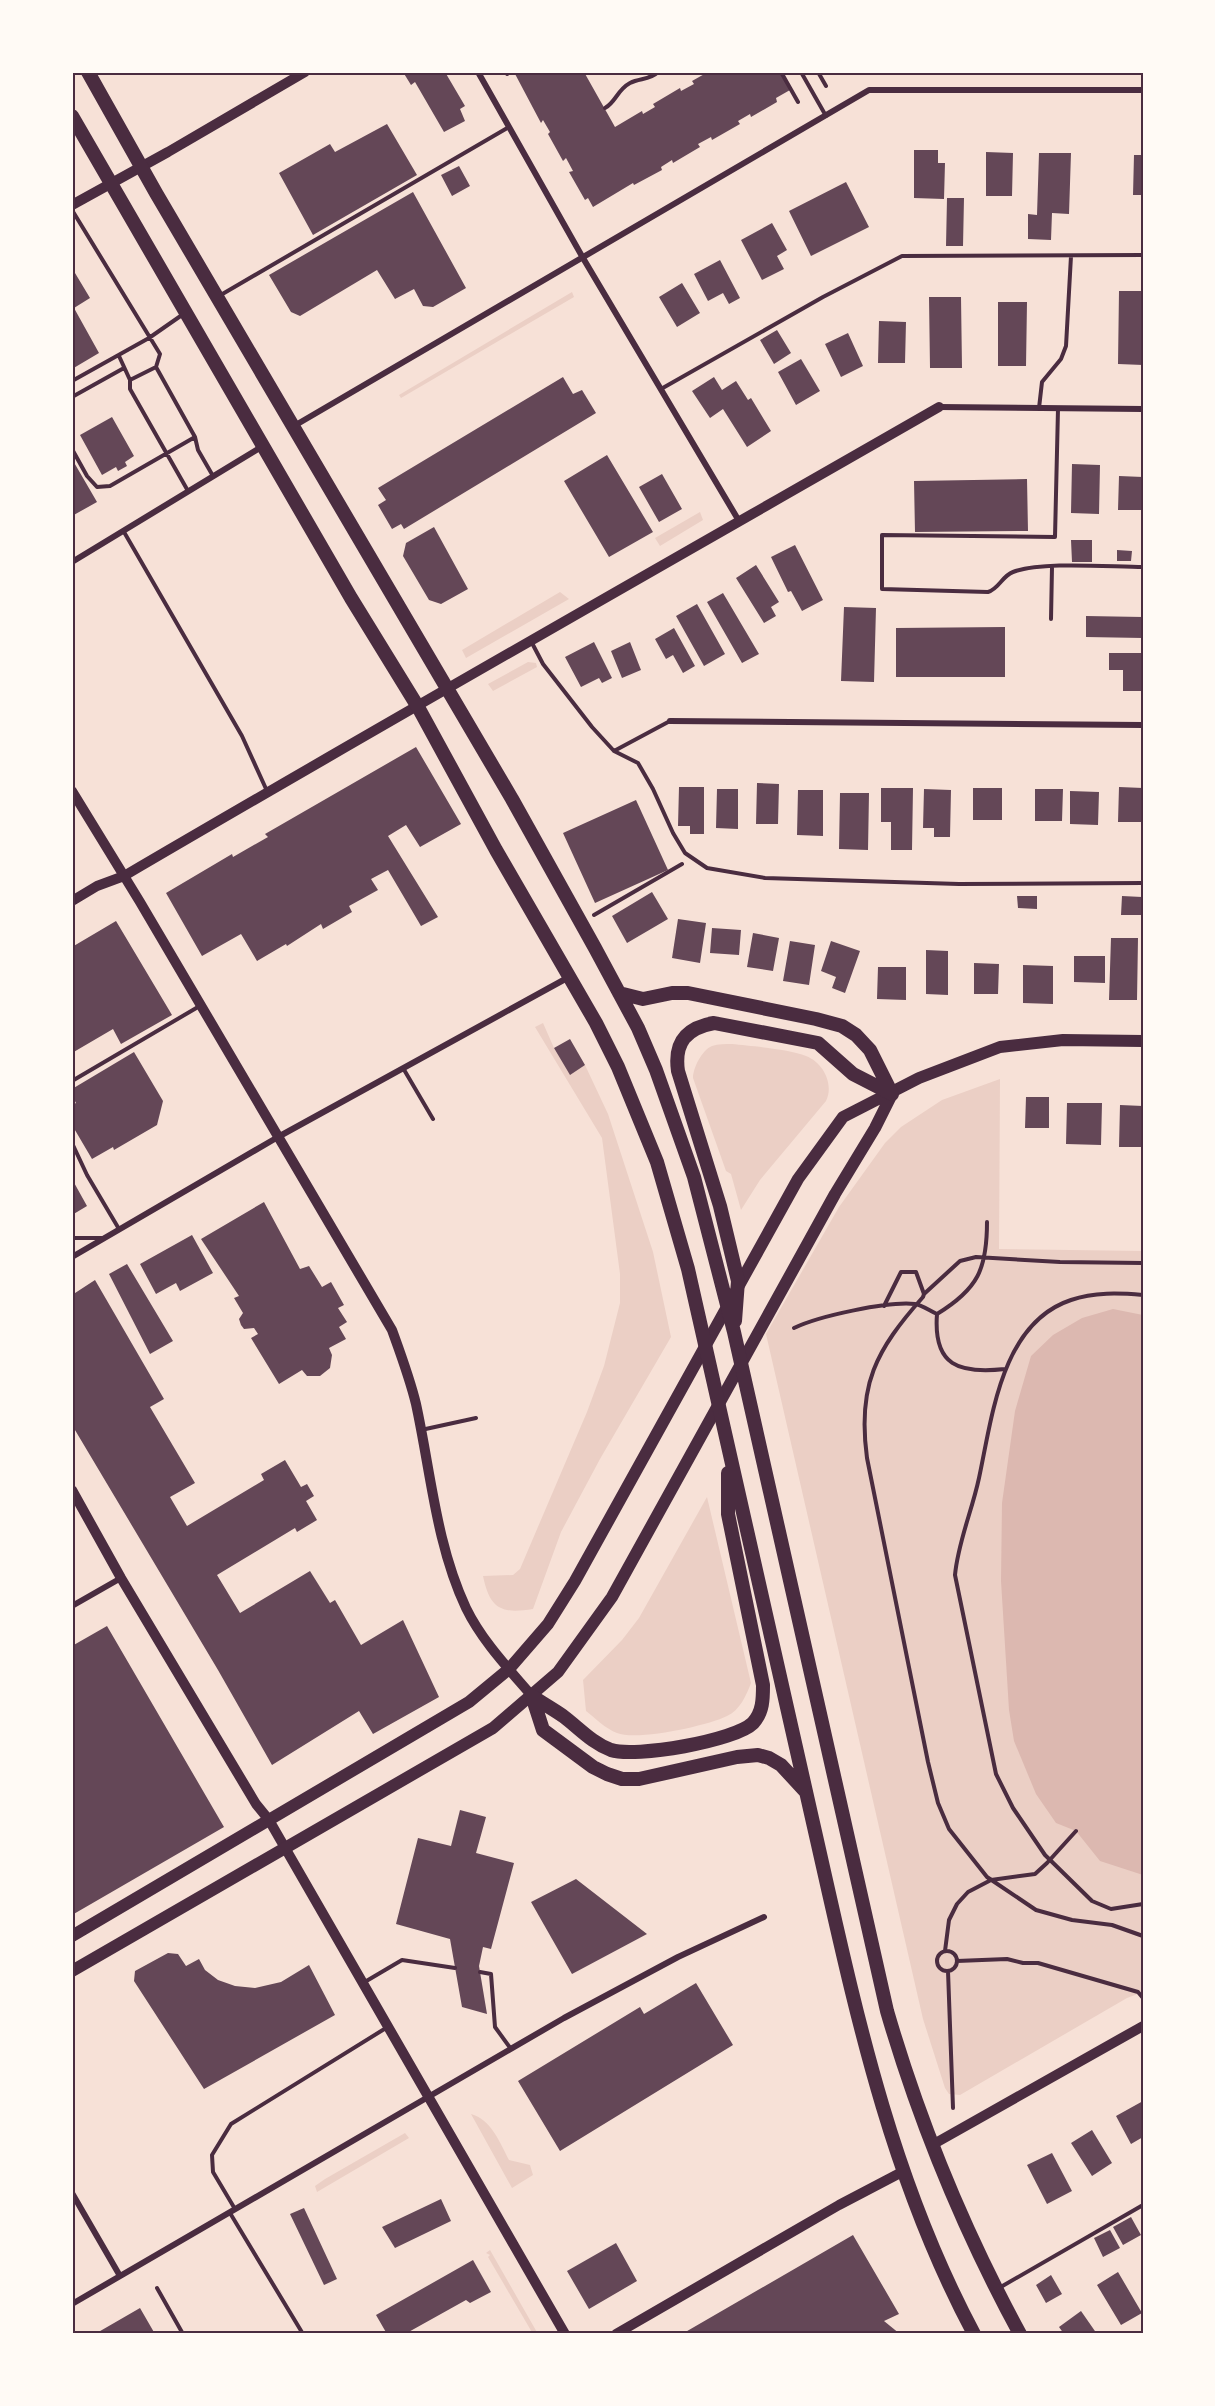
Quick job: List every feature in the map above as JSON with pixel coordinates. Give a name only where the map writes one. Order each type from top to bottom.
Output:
[{"type":"highway","points":[[88,72],[143,166],[156,193],[448,688],[567,895],[638,1028],[660,1080],[680,1133],[734,1332],[887,2011],[906,2074],[965,2226],[1020,2334]]},
{"type":"highway","points":[[72,116],[351,598],[418,707],[609,1049],[642,1122],[671,1206],[688,1269],[860,2029],[902,2172],[946,2277],[974,2334]]},
{"type":"highway","points":[[619,993],[644,999],[672,993],[688,993],[842,1026],[856,1035],[870,1050],[892,1094]]},
{"type":"highway","points":[[734,1332],[738,1281],[720,1206],[697,1126],[678,1071],[676,1056],[680,1044],[699,1026],[714,1023],[818,1043],[853,1074],[892,1094]]},
{"type":"highway","points":[[532,1696],[562,1715],[598,1745],[628,1753],[662,1750],[727,1736],[753,1722],[764,1705],[763,1685],[728,1514],[729,1453]]},
{"type":"highway","points":[[532,1696],[543,1730],[593,1767],[607,1774],[622,1779],[639,1779],[737,1757],[758,1755],[769,1758],[781,1766],[806,1793]]},
{"type":"main road","points":[[72,1936],[469,1702],[509,1669],[548,1624],[575,1581],[798,1179],[843,1117],[892,1094],[919,1078],[1000,1047],[1063,1040],[1143,1041]]},
{"type":"main road","points":[[72,1971],[493,1728],[558,1672],[612,1597],[834,1194],[875,1128],[892,1094]]},
{"type":"street","points":[[72,205],[305,72]]},
{"type":"street","points":[[478,72],[583,258],[739,521]]},
{"type":"street","points":[[294,426],[869,90],[1143,90]]},
{"type":"street","points":[[72,901],[97,886],[124,876],[418,707],[530,639],[939,407],[1143,409]]},
{"type":"street","points":[[72,562],[263,446]]},
{"type":"street","points":[[670,721],[1143,725]]},
{"type":"street","points":[[72,791],[392,1330],[406,1368],[421,1431],[440,1536],[453,1578],[476,1626],[532,1696]]},
{"type":"street","points":[[72,1257],[278,1137],[569,976]]},
{"type":"street","points":[[72,1490],[121,1578],[256,1804],[269,1820],[565,2334]]},
{"type":"street","points":[[72,1606],[121,1578]]},
{"type":"street","points":[[72,2304],[564,2018],[678,1957],[764,1917]]},
{"type":"street","points":[[932,2145],[1143,2026]]},
{"type":"street","points":[[616,2334],[839,2205],[902,2172]]},
{"type":"street","points":[[72,2193],[120,2276]]},
{"type":"lane","points":[[801,72],[825,116]]},
{"type":"lane","points":[[218,296],[509,127]]},
{"type":"lane","points":[[72,210],[160,354],[156,367],[195,437],[198,450],[213,476]]},
{"type":"lane","points":[[662,389],[823,297],[902,256],[1143,255]]},
{"type":"lane","points":[[1039,408],[1042,382],[1061,358],[1066,346],[1071,256]]},
{"type":"lane","points":[[72,381],[149,338],[185,313]]},
{"type":"lane","points":[[119,356],[130,380],[130,388],[165,454],[188,491]]},
{"type":"lane","points":[[130,380],[156,367]]},
{"type":"lane","points":[[72,397],[124,368]]},
{"type":"lane","points":[[1058,409],[1054,537],[882,535],[882,589],[988,592],[995,590],[1012,572],[1052,567],[1143,567]]},
{"type":"lane","points":[[72,449],[87,476],[97,487],[110,486],[195,437]]},
{"type":"lane","points":[[124,532],[242,736],[267,792]]},
{"type":"lane","points":[[1051,619],[1052,567]]},
{"type":"lane","points":[[530,639],[543,664],[592,727],[614,751],[638,763],[685,853],[707,867],[765,878],[959,884],[1143,883]]},
{"type":"lane","points":[[614,751],[670,721]]},
{"type":"lane","points":[[72,1081],[201,1005]]},
{"type":"lane","points":[[403,1068],[433,1119]]},
{"type":"lane","points":[[72,1143],[87,1175],[120,1230]]},
{"type":"lane","points":[[72,1238],[104,1239]]},
{"type":"lane","points":[[421,1431],[476,1418]]},
{"type":"lane","points":[[363,1983],[402,1960],[455,1968]]},
{"type":"lane","points":[[480,1972],[491,1974],[495,2027],[511,2050]]},
{"type":"lane","points":[[303,2334],[232,2210],[213,2172],[212,2155],[231,2124],[388,2027]]},
{"type":"lane","points":[[996,2290],[1143,2205]]},
{"type":"path","points":[[605,108],[612,104],[618,92],[632,81],[653,77],[658,72]]},
{"type":"path","points":[[781,72],[798,102]]},
{"type":"path","points":[[818,72],[826,86]]},
{"type":"path","points":[[594,915],[693,858]]},
{"type":"path","points":[[937,1314],[957,1301],[975,1282],[985,1257],[987,1222]]},
{"type":"path","points":[[1143,1263],[1060,1262],[985,1257],[969,1257],[960,1261],[924,1294],[892,1333],[875,1365],[865,1397],[865,1442],[934,1790],[950,1829],[966,1852],[991,1880],[1036,1910],[1072,1920],[1112,1925],[1143,1936]]},
{"type":"path","points":[[884,1306],[901,1272],[916,1272],[924,1294]]},
{"type":"path","points":[[1143,1295],[1093,1295],[1070,1300],[1046,1313],[1015,1348],[1005,1369],[974,1499],[959,1546],[956,1575],[996,1774],[1013,1808],[1045,1855],[1099,1905],[1112,1909],[1143,1904]]},
{"type":"path","points":[[794,1328],[830,1316],[903,1303],[917,1304],[937,1314]]},
{"type":"path","points":[[937,1314],[936,1326],[939,1343],[943,1354],[951,1362],[962,1369],[974,1371],[1005,1369]]},
{"type":"path","points":[[945,1952],[949,1920],[957,1904],[968,1892],[991,1880],[1035,1874],[1076,1831]]},
{"type":"path","points":[[945,1952],[953,1953],[957,1961],[954,1968],[948,1971],[939,1967],[937,1961],[939,1956],[945,1952]]},
{"type":"path","points":[[957,1961],[1007,1959],[1023,1963],[1052,1965],[1138,1992],[1143,1998]]},
{"type":"path","points":[[948,1971],[953,2108]]},
{"type":"path","points":[[157,2288],[183,2334]]},
{"type":"shaded area","points":[[572,292],[574,297],[401,398],[399,395]]},
{"type":"shaded area","points":[[700,512],[703,520],[660,546],[655,538]]},
{"type":"shaded area","points":[[560,592],[569,599],[466,658],[462,650]]},
{"type":"shaded area","points":[[528,662],[536,663],[537,667],[493,691],[488,684]]},
{"type":"shaded area","points":[[543,1023],[554,1048],[570,1074],[585,1065],[608,1114],[653,1252],[671,1337],[600,1459],[561,1532],[533,1609],[513,1611],[499,1607],[493,1602],[483,1576],[513,1575],[520,1569],[587,1412],[604,1366],[620,1303],[620,1274],[602,1138],[535,1027]]},
{"type":"shaded area","points":[[732,1044],[806,1056],[822,1069],[829,1088],[826,1101],[760,1180],[741,1210],[731,1174],[726,1171],[693,1078],[699,1060],[708,1048]]},
{"type":"shaded area","points":[[1000,1079],[999,1249],[1143,1251],[1143,1992],[1127,1998],[960,2095],[949,2094],[945,2088],[923,2019],[766,1334],[839,1207],[885,1143],[901,1127],[942,1100]]},
{"type":"shaded area","points":[[1113,1309],[1143,1315],[1143,1875],[1100,1861],[1076,1831],[1056,1823],[1036,1794],[1014,1741],[1009,1710],[1001,1581],[1002,1503],[1015,1411],[1031,1356],[1053,1335],[1082,1318]]},
{"type":"shaded area","points":[[707,1497],[751,1683],[739,1706],[732,1713],[717,1720],[655,1734],[617,1733],[586,1711],[583,1680],[622,1640],[639,1618]]},
{"type":"shaded area","points":[[471,2114],[489,2126],[509,2160],[530,2165],[533,2175],[512,2188]]},
{"type":"shaded area","points":[[405,2133],[409,2138],[317,2192],[315,2186],[325,2179]]},
{"type":"shaded area","points":[[490,2250],[538,2334],[533,2334],[488,2257],[490,2255],[486,2253]]},
{"type":"building","points":[[403,72],[445,72],[465,106],[460,109],[465,121],[444,132],[415,82],[411,85]]},
{"type":"building","points":[[514,72],[584,72],[615,127],[642,111],[643,114],[655,107],[653,104],[680,88],[681,91],[694,84],[692,81],[708,72],[780,72],[790,90],[776,98],[777,102],[751,117],[750,114],[738,121],[740,124],[712,140],[711,137],[698,144],[700,147],[673,163],[672,160],[661,167],[662,170],[634,185],[633,183],[593,207],[588,198],[585,200],[569,172],[573,171],[566,158],[563,161],[548,134],[550,132],[543,120],[541,123]]},
{"type":"building","points":[[387,124],[417,175],[313,235],[279,173],[330,144],[335,152]]},
{"type":"building","points":[[914,150],[938,150],[938,163],[945,163],[944,199],[914,198]]},
{"type":"building","points":[[986,152],[1013,153],[1012,196],[986,196]]},
{"type":"building","points":[[1039,153],[1071,153],[1069,214],[1052,213],[1051,240],[1028,239],[1028,214],[1037,215]]},
{"type":"building","points":[[1134,155],[1143,155],[1143,195],[1133,195]]},
{"type":"building","points":[[459,166],[470,186],[452,196],[441,175]]},
{"type":"building","points":[[846,182],[869,227],[811,256],[789,211]]},
{"type":"building","points":[[413,192],[466,288],[433,307],[423,306],[414,289],[395,299],[377,270],[300,316],[291,312],[269,275]]},
{"type":"building","points":[[947,198],[964,198],[963,246],[946,246]]},
{"type":"building","points":[[772,223],[787,250],[777,256],[784,269],[762,280],[741,240]]},
{"type":"building","points":[[720,260],[740,298],[729,304],[723,293],[708,301],[694,274]]},
{"type":"building","points":[[72,268],[90,298],[74,308],[99,353],[72,369]]},
{"type":"building","points":[[682,283],[700,313],[677,327],[659,297]]},
{"type":"building","points":[[1119,291],[1143,291],[1143,365],[1118,364]]},
{"type":"building","points":[[929,297],[961,297],[962,368],[930,368]]},
{"type":"building","points":[[998,302],[1027,302],[1026,366],[998,366]]},
{"type":"building","points":[[879,321],[906,322],[905,363],[878,363]]},
{"type":"building","points":[[777,330],[791,353],[774,364],[760,340]]},
{"type":"building","points":[[848,333],[863,366],[841,377],[825,344]]},
{"type":"building","points":[[801,359],[820,391],[796,405],[778,372]]},
{"type":"building","points":[[563,377],[573,394],[582,390],[596,413],[404,529],[401,524],[392,529],[378,505],[386,500],[378,488]]},
{"type":"building","points":[[714,377],[722,390],[736,381],[748,400],[751,398],[771,431],[747,447],[723,409],[710,418],[692,391]]},
{"type":"building","points":[[112,417],[134,456],[125,462],[127,466],[118,471],[116,467],[102,475],[80,435]]},
{"type":"building","points":[[607,455],[653,532],[609,557],[564,481]]},
{"type":"building","points":[[72,459],[97,502],[72,516]]},
{"type":"building","points":[[1072,464],[1100,465],[1099,514],[1071,513]]},
{"type":"building","points":[[662,474],[682,509],[659,522],[639,487]]},
{"type":"building","points":[[1119,476],[1143,477],[1143,510],[1118,510]]},
{"type":"building","points":[[1027,479],[1028,531],[915,532],[914,481]]},
{"type":"building","points":[[434,527],[468,589],[441,604],[429,600],[403,556],[406,543]]},
{"type":"building","points":[[1071,540],[1092,540],[1092,562],[1072,562]]},
{"type":"building","points":[[795,545],[823,600],[802,611],[791,591],[788,592],[771,557]]},
{"type":"building","points":[[1117,550],[1132,551],[1131,561],[1117,561]]},
{"type":"building","points":[[756,565],[779,602],[771,607],[776,616],[764,623],[736,578]]},
{"type":"building","points":[[723,593],[759,654],[742,663],[707,602]]},
{"type":"building","points":[[697,604],[725,654],[704,666],[676,616]]},
{"type":"building","points":[[844,607],[876,608],[874,682],[841,681]]},
{"type":"building","points":[[1086,616],[1143,617],[1143,638],[1086,637]]},
{"type":"building","points":[[1005,627],[1005,677],[896,677],[896,628]]},
{"type":"building","points":[[674,628],[695,666],[683,673],[673,655],[666,659],[655,639]]},
{"type":"building","points":[[594,642],[612,678],[602,683],[599,678],[581,687],[565,657]]},
{"type":"building","points":[[630,642],[641,670],[622,678],[611,651]]},
{"type":"building","points":[[1109,653],[1143,653],[1143,691],[1123,691],[1123,670],[1109,670]]},
{"type":"building","points":[[416,747],[461,824],[420,847],[406,825],[388,836],[438,917],[421,926],[388,870],[371,879],[378,890],[349,906],[352,912],[323,929],[321,924],[287,946],[286,944],[257,961],[241,934],[202,956],[166,893],[232,854],[233,857],[268,837],[265,834]]},
{"type":"building","points":[[757,783],[779,784],[778,824],[756,824]]},
{"type":"building","points":[[679,787],[704,787],[704,834],[690,834],[690,826],[678,826]]},
{"type":"building","points":[[1119,787],[1143,788],[1143,822],[1118,822]]},
{"type":"building","points":[[881,788],[913,788],[912,850],[891,850],[891,822],[881,822]]},
{"type":"building","points":[[973,788],[1002,788],[1002,820],[973,820]]},
{"type":"building","points":[[717,789],[738,789],[738,829],[716,828]]},
{"type":"building","points":[[924,789],[951,790],[950,837],[934,837],[934,828],[923,828]]},
{"type":"building","points":[[1035,789],[1063,789],[1062,821],[1035,821]]},
{"type":"building","points":[[798,790],[823,790],[823,836],[797,835]]},
{"type":"building","points":[[1070,791],[1099,792],[1098,825],[1070,824]]},
{"type":"building","points":[[840,793],[869,793],[868,850],[839,849]]},
{"type":"building","points":[[636,800],[668,870],[595,903],[563,833]]},
{"type":"building","points":[[652,892],[668,919],[627,943],[612,916]]},
{"type":"building","points":[[1017,896],[1037,896],[1037,909],[1018,908]]},
{"type":"building","points":[[1122,896],[1142,897],[1142,915],[1121,915]]},
{"type":"building","points":[[678,919],[706,923],[700,963],[672,958]]},
{"type":"building","points":[[116,921],[172,1015],[121,1044],[113,1029],[72,1053],[72,947]]},
{"type":"building","points":[[712,928],[741,930],[739,955],[710,953]]},
{"type":"building","points":[[753,933],[779,938],[773,971],[747,967]]},
{"type":"building","points":[[1111,938],[1138,938],[1137,1000],[1109,1000]]},
{"type":"building","points":[[790,941],[815,945],[809,985],[783,981]]},
{"type":"building","points":[[831,941],[860,951],[845,993],[832,988],[836,977],[821,971]]},
{"type":"building","points":[[926,950],[948,951],[948,995],[926,994]]},
{"type":"building","points":[[1074,956],[1105,956],[1105,983],[1074,982]]},
{"type":"building","points":[[974,963],[999,964],[998,994],[974,994]]},
{"type":"building","points":[[1023,965],[1053,966],[1053,1004],[1023,1003]]},
{"type":"building","points":[[878,967],[906,967],[906,1000],[877,999]]},
{"type":"building","points":[[570,1039],[585,1065],[570,1075],[554,1048]]},
{"type":"building","points":[[134,1052],[163,1101],[157,1125],[114,1150],[113,1147],[92,1159],[72,1125],[72,1105],[76,1103],[72,1096],[72,1089]]},
{"type":"building","points":[[1026,1097],[1049,1097],[1049,1128],[1025,1128]]},
{"type":"building","points":[[1067,1103],[1102,1103],[1101,1145],[1066,1144]]},
{"type":"building","points":[[1120,1105],[1143,1106],[1143,1147],[1119,1147]]},
{"type":"building","points":[[72,1179],[87,1206],[72,1215]]},
{"type":"building","points":[[264,1202],[300,1269],[309,1266],[322,1287],[331,1282],[344,1305],[338,1308],[347,1322],[339,1327],[346,1339],[329,1348],[332,1355],[330,1368],[320,1376],[307,1376],[302,1370],[279,1384],[251,1338],[258,1334],[254,1328],[244,1329],[241,1325],[239,1319],[243,1313],[234,1298],[239,1296],[201,1239]]},
{"type":"building","points":[[192,1235],[213,1273],[180,1291],[176,1283],[156,1294],[140,1264]]},
{"type":"building","points":[[127,1264],[173,1341],[150,1354],[109,1274]]},
{"type":"building","points":[[95,1280],[164,1399],[150,1407],[195,1483],[170,1497],[187,1526],[264,1480],[261,1474],[285,1460],[301,1487],[307,1484],[314,1496],[306,1501],[317,1520],[297,1532],[295,1528],[217,1575],[240,1613],[310,1571],[330,1603],[335,1600],[361,1645],[403,1620],[439,1697],[373,1734],[359,1711],[272,1765],[72,1425],[72,1295]]},
{"type":"building","points":[[107,1626],[224,1827],[72,1915],[72,1646]]},
{"type":"building","points":[[460,1810],[486,1817],[476,1853],[514,1863],[491,1949],[483,1947],[479,1966],[487,2014],[462,2007],[450,1939],[396,1924],[418,1838],[451,1846]]},
{"type":"building","points":[[576,1879],[647,1934],[572,1974],[531,1902]]},
{"type":"building","points":[[168,1953],[178,1954],[186,1966],[199,1959],[205,1970],[218,1980],[235,1986],[255,1988],[281,1982],[309,1965],[335,2015],[204,2089],[134,1981],[135,1971]]},
{"type":"building","points":[[696,1983],[733,2045],[560,2151],[518,2081],[640,2007],[644,2014]]},
{"type":"building","points":[[1143,2101],[1143,2137],[1131,2144],[1116,2116]]},
{"type":"building","points":[[1092,2130],[1112,2163],[1092,2176],[1071,2143]]},
{"type":"building","points":[[1052,2153],[1072,2191],[1047,2204],[1027,2165]]},
{"type":"building","points":[[441,2199],[451,2221],[395,2248],[382,2227]]},
{"type":"building","points":[[304,2208],[337,2279],[324,2285],[290,2214]]},
{"type":"building","points":[[1131,2217],[1141,2235],[1123,2245],[1113,2227]]},
{"type":"building","points":[[1110,2230],[1120,2248],[1103,2257],[1094,2238]]},
{"type":"building","points":[[853,2235],[899,2314],[884,2321],[900,2334],[682,2334]]},
{"type":"building","points":[[616,2243],[637,2281],[589,2309],[567,2271]]},
{"type":"building","points":[[473,2260],[491,2292],[470,2303],[466,2300],[405,2334],[387,2334],[376,2315]]},
{"type":"building","points":[[1118,2272],[1142,2313],[1121,2325],[1097,2285]]},
{"type":"building","points":[[1051,2275],[1062,2294],[1046,2303],[1036,2285]]},
{"type":"building","points":[[140,2308],[155,2334],[95,2334]]},
{"type":"building","points":[[1081,2311],[1097,2334],[1064,2334],[1059,2327]]}]
